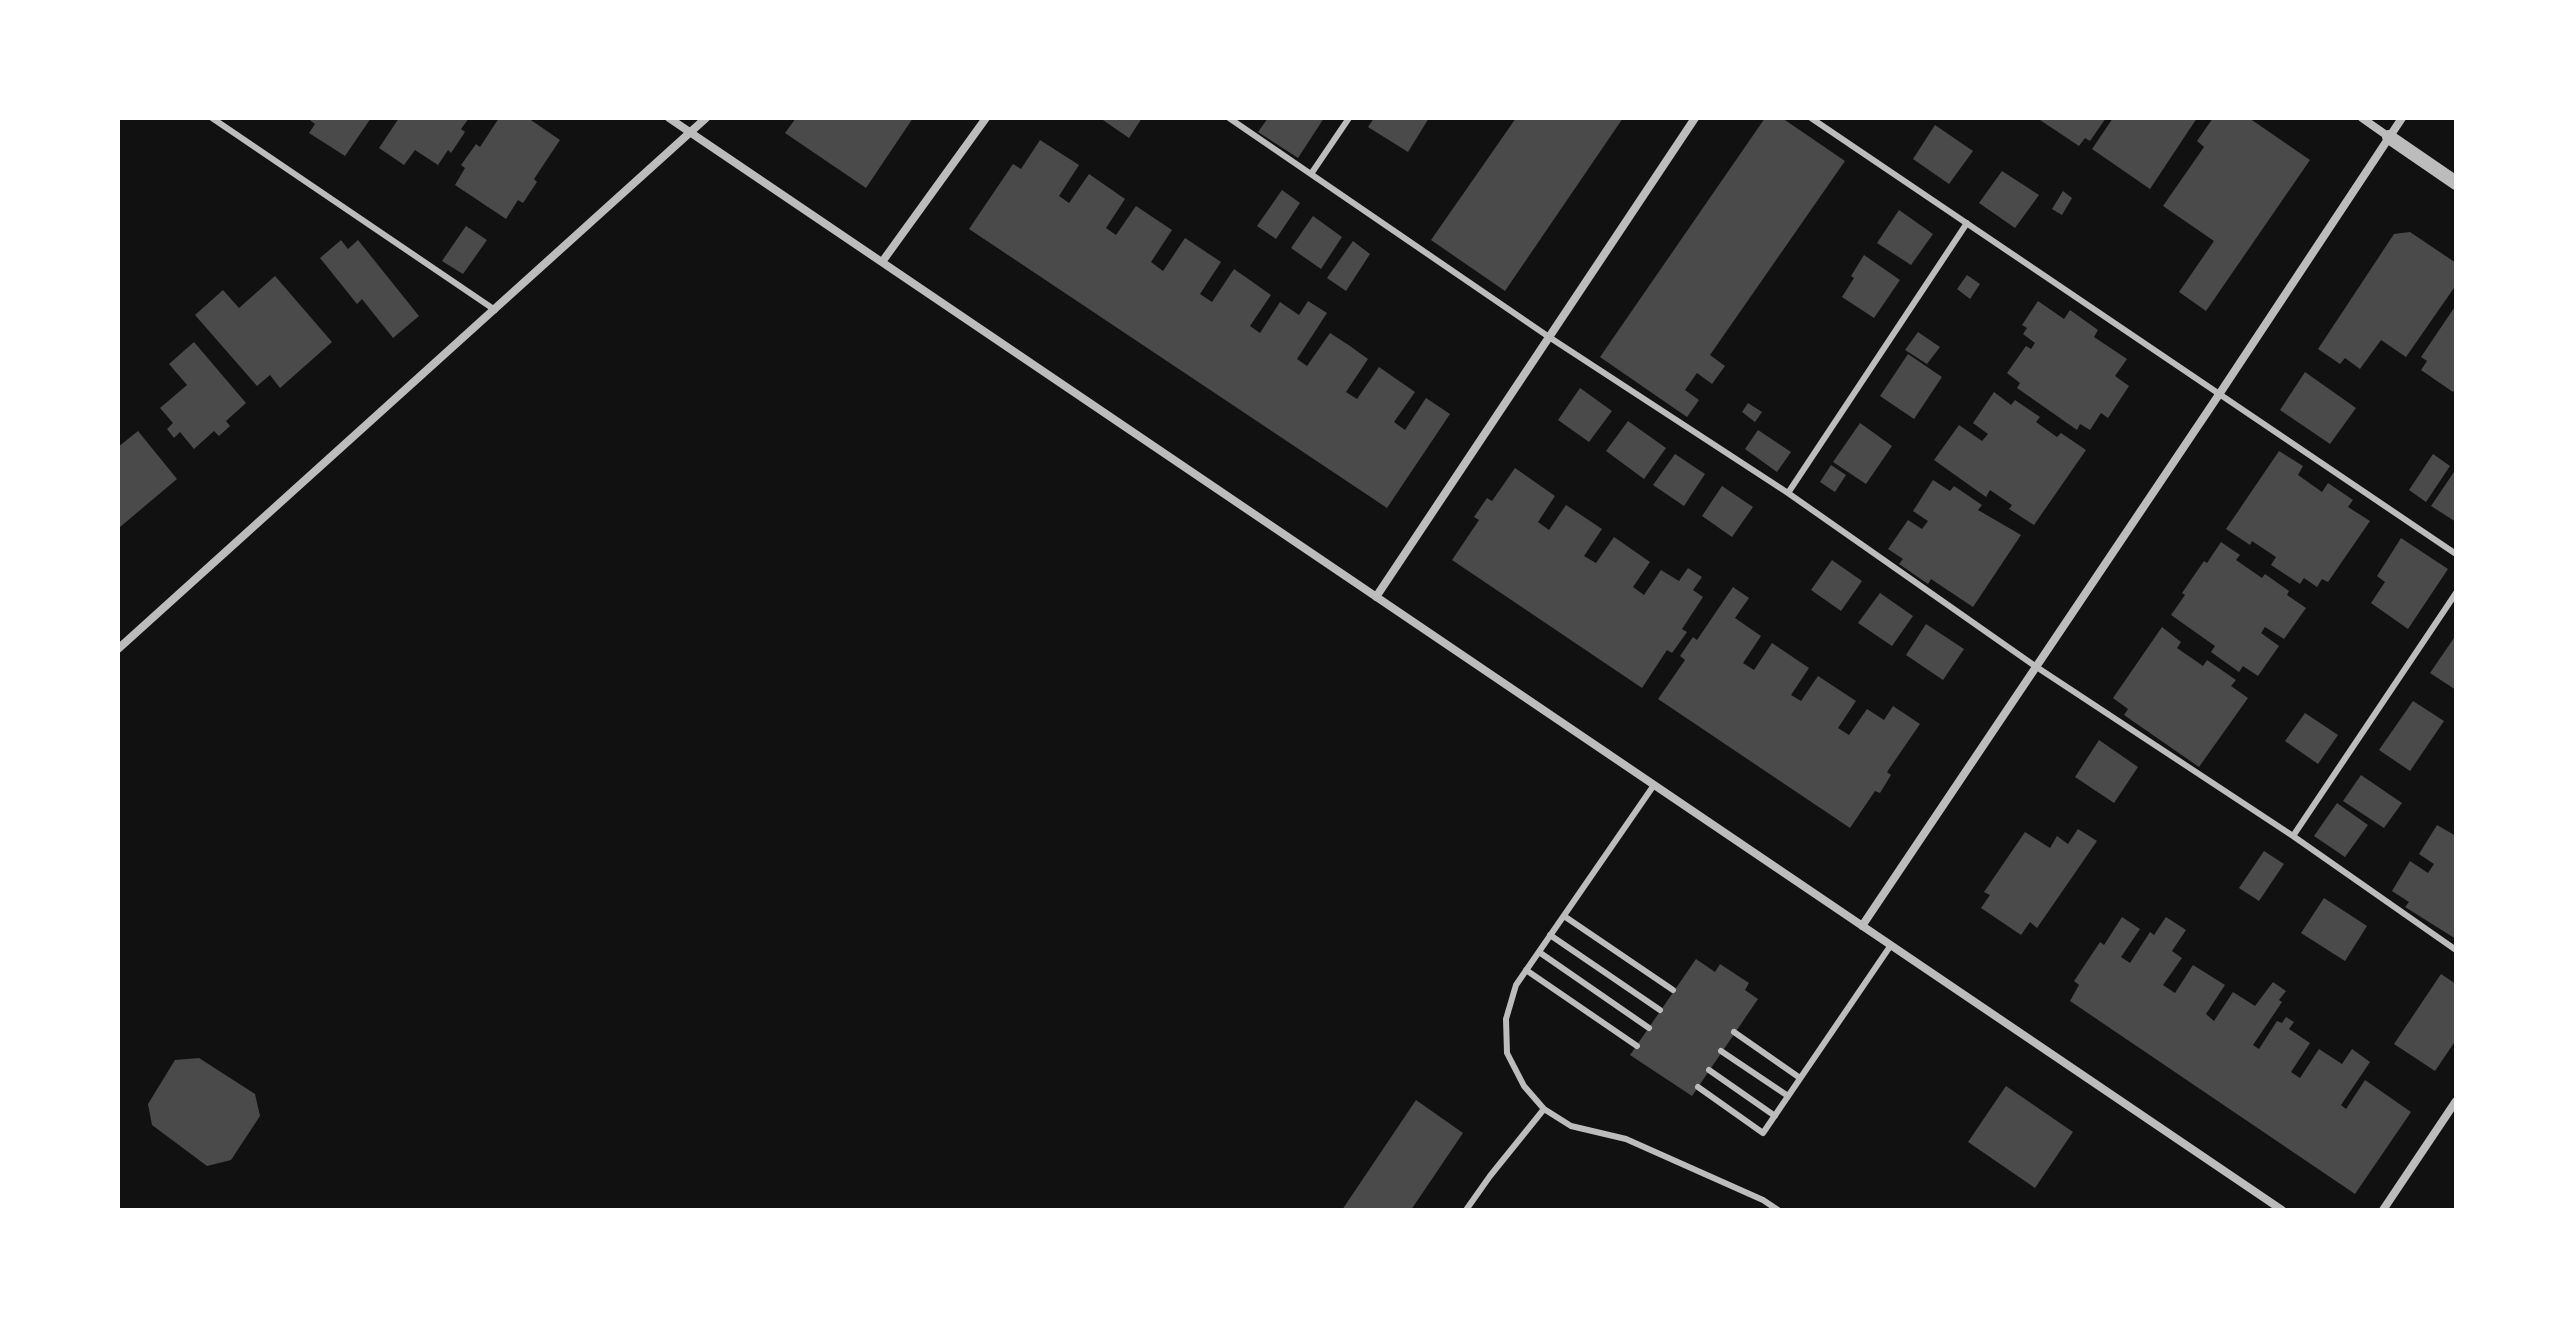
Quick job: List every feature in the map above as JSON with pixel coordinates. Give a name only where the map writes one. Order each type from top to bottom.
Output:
[{"type":"street","points":[[669,118],[2282,1210]]},
{"type":"street","points":[[118,649],[706,118]]},
{"type":"street","points":[[882,262],[986,118]]},
{"type":"street","points":[[1376,597],[1695,118]]},
{"type":"street","points":[[2362,118],[2456,183]]},
{"type":"street","points":[[1862,926],[2402,118]]},
{"type":"street","points":[[2383,1210],[2456,1101]]},
{"type":"lane","points":[[212,118],[495,310]]},
{"type":"lane","points":[[1229,118],[1549,337],[1788,493],[2035,666],[2293,836],[2456,950]]},
{"type":"lane","points":[[1311,174],[1349,118]]},
{"type":"lane","points":[[1811,118],[2456,554]]},
{"type":"lane","points":[[1788,493],[1967,223]]},
{"type":"lane","points":[[2293,836],[2456,593]]},
{"type":"lane","points":[[1654,785],[1516,985],[1506,1019],[1507,1053],[1524,1086],[1544,1109],[1571,1126],[1626,1139],[1763,1200],[1778,1210]]},
{"type":"lane","points":[[1564,916],[1673,990]]},
{"type":"lane","points":[[1550,935],[1660,1010]]},
{"type":"lane","points":[[1698,1087],[1763,1133],[1891,945]]},
{"type":"lane","points":[[1539,952],[1649,1028]]},
{"type":"lane","points":[[1526,970],[1637,1046]]},
{"type":"lane","points":[[1734,1032],[1800,1078]]},
{"type":"lane","points":[[1721,1051],[1788,1096]]},
{"type":"lane","points":[[1709,1070],[1775,1116]]},
{"type":"lane","points":[[1466,1210],[1544,1109]]},
{"type":"building","points":[[307,118],[371,118],[345,156],[309,133],[315,124]]},
{"type":"building","points":[[399,118],[469,118],[461,129],[465,132],[451,153],[448,150],[438,165],[415,150],[404,165],[379,148]]},
{"type":"building","points":[[499,118],[528,118],[560,140],[534,179],[537,182],[523,203],[518,200],[506,219],[455,185],[465,168],[461,165],[476,144],[480,147]]},
{"type":"building","points":[[796,118],[913,118],[866,188],[785,133]]},
{"type":"building","points":[[1100,118],[1142,118],[1129,138]]},
{"type":"building","points":[[1268,118],[1324,118],[1298,158],[1258,132]]},
{"type":"building","points":[[1374,118],[1429,118],[1408,152],[1368,127]]},
{"type":"building","points":[[1516,118],[1623,118],[1505,291],[1431,240]]},
{"type":"building","points":[[1765,118],[1782,118],[1845,161],[1710,355],[1725,366],[1712,384],[1697,373],[1685,390],[1699,400],[1687,417],[1600,357]]},
{"type":"building","points":[[2037,118],[2106,118],[2090,141],[2085,138],[2079,146]]},
{"type":"building","points":[[2113,118],[2197,118],[2150,189],[2092,149]]},
{"type":"building","points":[[2213,118],[2249,118],[2310,160],[2206,311],[2179,292],[2214,241],[2163,206],[2204,147],[2197,141]]},
{"type":"building","points":[[1935,125],[1973,151],[1949,184],[1913,159]]},
{"type":"building","points":[[1040,140],[1079,165],[1059,196],[1069,203],[1089,174],[1125,199],[1106,228],[1116,235],[1136,206],[1172,230],[1151,262],[1163,271],[1185,238],[1221,262],[1200,294],[1212,302],[1234,269],[1271,295],[1250,326],[1260,333],[1280,302],[1299,315],[1308,301],[1327,313],[1297,359],[1307,366],[1330,333],[1350,346],[1368,359],[1346,392],[1357,399],[1379,367],[1415,392],[1394,422],[1405,430],[1426,398],[1450,414],[1387,508],[969,229],[1013,164],[1021,169]]},
{"type":"building","points":[[2002,171],[2039,195],[2015,228],[1979,203]]},
{"type":"building","points":[[1282,190],[1300,203],[1276,239],[1257,226]]},
{"type":"building","points":[[2063,191],[2072,198],[2062,215],[2052,209]]},
{"type":"building","points":[[1899,210],[1933,234],[1911,265],[1877,243]]},
{"type":"building","points":[[1313,216],[1342,237],[1321,269],[1291,248]]},
{"type":"building","points":[[466,226],[487,240],[463,274],[442,261]]},
{"type":"building","points":[[2410,232],[2456,263],[2456,285],[2406,357],[2381,340],[2360,369],[2345,358],[2340,364],[2318,349],[2394,234]]},
{"type":"building","points":[[341,240],[348,249],[358,240],[419,316],[393,338],[362,299],[357,304],[320,258]]},
{"type":"building","points":[[1353,241],[1370,254],[1346,291],[1327,278]]},
{"type":"building","points":[[1864,255],[1900,280],[1874,318],[1842,297]]},
{"type":"building","points":[[1967,275],[1980,284],[1970,299],[1957,289]]},
{"type":"building","points":[[275,276],[332,342],[280,388],[270,375],[257,386],[195,315],[223,290],[239,308]]},
{"type":"building","points":[[2038,301],[2064,319],[2070,310],[2098,330],[2094,337],[2127,359],[2115,376],[2129,386],[2108,418],[2101,413],[2090,430],[2080,424],[2077,430],[2017,388],[2020,383],[2007,373],[2026,346],[2031,349],[2035,343],[2023,334],[2027,328],[2022,325]]},
{"type":"building","points":[[2456,305],[2456,388],[2453,392],[2421,370],[2427,361],[2421,357]]},
{"type":"building","points":[[1918,332],[1940,347],[1927,364],[1905,350]]},
{"type":"building","points":[[194,342],[246,403],[226,421],[230,426],[219,436],[214,431],[194,449],[180,432],[174,438],[167,429],[173,423],[160,408],[187,385],[169,364]]},
{"type":"building","points":[[1908,354],[1942,377],[1914,419],[1880,396]]},
{"type":"building","points":[[2305,372],[2356,408],[2330,444],[2280,410]]},
{"type":"building","points":[[1580,388],[1612,411],[1589,442],[1558,420]]},
{"type":"building","points":[[1994,392],[2011,405],[2015,400],[2040,417],[2036,422],[2057,437],[2061,433],[2086,450],[2034,525],[2009,509],[2012,505],[1990,490],[1986,497],[1934,460],[1959,425],[1982,441],[1988,434],[1973,423]]},
{"type":"building","points":[[1748,403],[1762,412],[1755,422],[1742,412]]},
{"type":"building","points":[[1628,421],[1666,448],[1644,479],[1606,451]]},
{"type":"building","points":[[1860,423],[1892,446],[1866,484],[1833,462]]},
{"type":"building","points":[[1758,430],[1791,452],[1777,472],[1745,449]]},
{"type":"building","points":[[138,431],[177,479],[120,527],[118,447]]},
{"type":"building","points":[[2279,451],[2303,466],[2298,475],[2322,492],[2328,483],[2353,500],[2348,507],[2370,521],[2328,582],[2322,579],[2317,587],[2304,578],[2300,584],[2271,565],[2276,557],[2226,529]]},
{"type":"building","points":[[1675,454],[1705,474],[1684,506],[1653,485]]},
{"type":"building","points":[[2433,454],[2450,466],[2426,502],[2409,490]]},
{"type":"building","points":[[1831,465],[1846,475],[1835,492],[1820,482]]},
{"type":"building","points":[[1515,468],[1555,496],[1538,522],[1549,530],[1566,505],[1602,529],[1584,556],[1596,563],[1614,537],[1650,562],[1633,587],[1644,595],[1661,570],[1679,581],[1688,568],[1702,577],[1693,590],[1703,597],[1682,629],[1687,632],[1672,653],[1667,650],[1642,688],[1452,560],[1479,520],[1474,517],[1487,498],[1492,501]]},
{"type":"building","points":[[2456,469],[2456,522],[2431,506]]},
{"type":"building","points":[[1933,480],[1950,491],[1954,486],[1982,505],[1978,510],[2021,535],[1973,607],[1931,579],[1928,584],[1899,564],[1903,559],[1888,549],[1908,520],[1922,529],[1928,521],[1913,511]]},
{"type":"building","points":[[1722,486],[1753,507],[1732,537],[1702,516]]},
{"type":"building","points":[[2401,538],[2448,569],[2408,629],[2371,603],[2385,582],[2377,576]]},
{"type":"building","points":[[2221,542],[2240,555],[2236,560],[2262,578],[2265,574],[2306,608],[2284,639],[2265,627],[2261,633],[2279,646],[2258,676],[2243,666],[2239,672],[2211,652],[2215,646],[2171,615],[2185,595],[2182,593]]},
{"type":"building","points":[[1832,560],[1862,581],[1841,611],[1811,590]]},
{"type":"building","points":[[1733,587],[1749,598],[1735,618],[1761,636],[1743,663],[1754,670],[1772,643],[1809,668],[1791,695],[1801,701],[1818,676],[1856,701],[1838,728],[1849,735],[1867,709],[1884,720],[1893,706],[1920,724],[1887,772],[1891,775],[1880,793],[1875,791],[1850,828],[1658,699],[1685,660],[1680,656],[1693,637],[1697,640]]},
{"type":"building","points":[[1880,593],[1913,616],[1892,646],[1858,623]]},
{"type":"building","points":[[1926,624],[1964,649],[1943,680],[1906,655]]},
{"type":"building","points":[[2162,627],[2181,642],[2177,648],[2203,666],[2207,660],[2236,680],[2231,686],[2248,698],[2199,767],[2124,715],[2128,709],[2113,698]]},
{"type":"building","points":[[2456,635],[2456,690],[2430,673]]},
{"type":"building","points":[[2413,701],[2444,721],[2410,771],[2379,750]]},
{"type":"building","points":[[2305,713],[2338,735],[2318,764],[2285,741]]},
{"type":"building","points":[[2099,740],[2138,767],[2114,803],[2075,777]]},
{"type":"building","points":[[2361,775],[2402,803],[2384,828],[2343,801]]},
{"type":"building","points":[[2337,803],[2368,825],[2345,857],[2314,836]]},
{"type":"building","points":[[2437,825],[2456,836],[2456,939],[2405,907],[2409,902],[2392,891],[2410,861],[2428,873],[2434,864],[2419,854]]},
{"type":"building","points":[[2078,829],[2097,841],[2037,928],[2030,922],[2021,935],[1981,908],[1990,895],[1984,892],[2025,832],[2050,848],[2057,836],[2068,844]]},
{"type":"building","points":[[2264,851],[2284,864],[2259,901],[2239,888]]},
{"type":"building","points":[[2324,898],[2367,926],[2345,961],[2301,933]]},
{"type":"building","points":[[2122,917],[2140,929],[2121,957],[2130,963],[2150,932],[2154,935],[2166,917],[2186,930],[2172,951],[2182,958],[2163,985],[2175,993],[2193,965],[2225,985],[2206,1014],[2214,1021],[2233,992],[2255,1006],[2273,982],[2286,991],[2253,1045],[2259,1049],[2277,1021],[2282,1023],[2286,1017],[2294,1022],[2289,1029],[2310,1043],[2291,1072],[2300,1078],[2319,1049],[2342,1064],[2352,1049],[2370,1062],[2341,1105],[2346,1109],[2365,1080],[2411,1112],[2355,1194],[2070,1001],[2079,985],[2074,981],[2100,942],[2104,945]]},
{"type":"building","points":[[1696,959],[1715,972],[1720,964],[1749,983],[1745,990],[1758,999],[1692,1096],[1630,1055]]},
{"type":"building","points":[[2441,974],[2456,984],[2456,1040],[2435,1071],[2394,1044]]},
{"type":"building","points":[[199,1058],[255,1094],[260,1116],[231,1160],[207,1166],[152,1125],[148,1104],[175,1060]]},
{"type":"building","points":[[2006,1086],[2073,1132],[2035,1188],[1968,1142]]},
{"type":"building","points":[[1416,1100],[1463,1133],[1411,1210],[1342,1210]]}]
